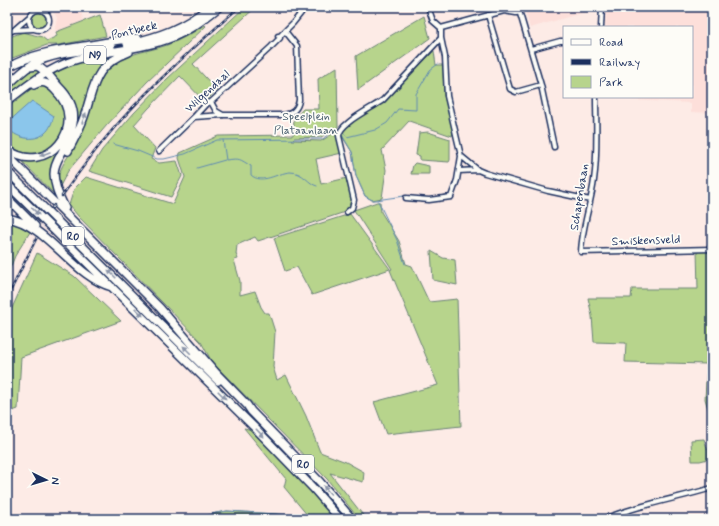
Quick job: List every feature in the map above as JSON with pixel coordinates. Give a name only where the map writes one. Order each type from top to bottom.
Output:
[{"type":"highway","name":"Pontbeek","points":[[28,67],[52,57],[147,42],[182,27],[210,7]]},
{"type":"highway","name":"N9","points":[[7,103],[46,73],[62,64],[147,42],[169,39],[196,25],[219,7]]},
{"type":"highway","points":[[7,68],[24,60],[55,51],[119,40],[142,38],[147,42],[117,57],[100,72],[95,82],[79,130],[60,165],[55,178]]},
{"type":"highway","points":[[28,67],[37,66],[46,73],[68,98],[74,113],[73,130],[57,162],[54,173],[57,194],[65,207],[67,214]]},
{"type":"highway","name":"N9","points":[[7,86],[28,67]]},
{"type":"highway","points":[[7,103],[35,84],[45,82],[61,96],[66,104],[69,123],[63,139],[53,150],[42,156],[27,157],[17,155],[7,149]]},
{"type":"highway","points":[[7,155],[170,319],[217,374],[247,404],[250,411]]},
{"type":"highway","name":"R0","points":[[7,171],[250,411],[320,482],[352,519]]},
{"type":"highway","name":"R0","points":[[7,184],[261,434],[314,488],[340,519]]},
{"type":"highway","points":[[7,198],[43,233],[46,238]]},
{"type":"highway","points":[[7,218],[22,221],[30,226],[97,281],[113,287]]},
{"type":"street","points":[[31,7],[29,24],[33,29]]},
{"type":"street","name":"Wilgendaal","points":[[158,151],[207,103],[210,102],[269,47],[307,7]]},
{"type":"street","points":[[406,198],[429,200],[451,197],[454,190],[461,156],[447,96],[445,57],[441,38],[441,28],[433,21],[428,7]]},
{"type":"street","points":[[441,28],[488,15],[509,7]]},
{"type":"street","points":[[601,26],[602,7]]},
{"type":"street","points":[[7,33],[14,30],[40,8],[47,13],[49,17],[48,25],[40,30],[14,30]]},
{"type":"street","points":[[504,10],[516,13],[519,9],[541,85],[554,147]]},
{"type":"street","points":[[488,15],[510,89],[516,92],[541,85]]},
{"type":"street","points":[[194,117],[223,115],[284,115],[290,114],[296,109],[299,100],[297,46],[285,31]]},
{"type":"street","points":[[347,212],[352,208],[354,200],[339,131],[361,114],[383,100],[441,38]]},
{"type":"street","points":[[531,49],[563,41]]},
{"type":"street","name":"Schapenbaan","points":[[581,252],[596,166],[596,98]]},
{"type":"street","points":[[210,102],[216,111],[223,115]]},
{"type":"street","points":[[461,156],[478,170]]},
{"type":"street","points":[[458,171],[478,170],[548,191],[590,200]]},
{"type":"street","name":"Smiskensveld","points":[[581,252],[712,249]]},
{"type":"street","points":[[604,519],[654,502],[689,495],[712,488]]},
{"type":"shaded area","points":[[51,7],[79,7],[84,21],[56,32],[55,28],[57,18]]},
{"type":"shaded area","points":[[524,7],[598,7],[599,8],[530,28]]},
{"type":"shaded area","points":[[630,7],[712,7],[712,113],[691,112],[691,103],[631,100],[630,98],[693,98],[693,26],[605,26],[606,12],[629,11]]},
{"type":"green space","points":[[245,7],[256,7],[193,64],[217,90],[205,102],[180,76],[134,125],[155,148],[151,159],[159,163],[177,161],[182,176],[171,197],[89,171],[102,150],[134,113],[167,79]]},
{"type":"green space","points":[[39,12],[46,17],[47,20],[42,27],[39,28],[32,23],[31,20],[36,13]]},
{"type":"green space","points":[[100,15],[106,36],[59,45],[47,45],[7,60],[7,38],[23,32],[42,37],[47,41],[57,36],[56,32]]},
{"type":"green space","points":[[424,16],[430,38],[358,90],[356,56]]},
{"type":"green space","points":[[205,25],[206,26],[147,82],[107,125],[68,171],[59,188],[58,182],[61,169],[83,131],[99,80],[110,66],[133,54],[159,48],[172,43]]},
{"type":"green space","points":[[434,51],[436,65],[443,65],[444,95],[453,131],[452,136],[409,121],[382,150],[386,170],[382,198],[372,200],[365,196],[356,176],[352,152],[340,133],[340,130],[397,87]]},
{"type":"green space","points":[[117,55],[103,66],[78,129],[75,130],[51,75],[73,64]]},
{"type":"green space","name":"Speelplein Plataanlaan","points":[[337,67],[338,127],[321,137],[294,138],[292,140],[321,141],[337,131],[342,153],[316,159],[321,184],[347,178],[352,200],[350,209],[258,241],[255,237],[237,245],[236,254],[238,259],[234,260],[240,281],[240,295],[255,291],[261,307],[265,313],[269,313],[275,332],[273,367],[277,380],[286,375],[306,416],[320,452],[346,462],[364,472],[363,482],[330,473],[366,519],[359,519],[327,479],[212,362],[201,342],[69,205],[74,189],[86,177],[173,204],[185,177],[179,158],[180,153],[218,136],[293,135],[294,119],[303,109],[319,109],[318,79]]},
{"type":"green space","points":[[35,69],[43,73],[7,100],[7,90],[29,70]]},
{"type":"green space","points":[[47,76],[66,96],[71,107],[73,117],[72,126],[56,161],[52,174],[55,195],[17,156],[33,159],[47,155],[60,144],[69,129],[70,112],[67,103],[60,92],[45,77]]},
{"type":"green space","points":[[35,86],[48,86],[58,98],[65,111],[65,124],[62,134],[56,143],[39,153],[29,153],[18,150],[7,144],[7,108]]},
{"type":"green space","points":[[428,132],[450,139],[449,162],[420,160],[420,156],[416,155],[419,133]]},
{"type":"green space","points":[[415,163],[429,166],[429,174],[411,174]]},
{"type":"green space","points":[[380,202],[381,212],[399,241],[406,264],[412,266],[429,302],[457,299],[461,426],[386,434],[374,402],[438,385],[390,270],[392,269],[354,210]]},
{"type":"green space","points":[[350,214],[390,269],[312,295],[297,267],[285,271],[274,238]]},
{"type":"green space","points":[[7,222],[13,222],[30,232],[15,256],[7,276],[7,268],[11,254],[7,246]]},
{"type":"green space","points":[[431,251],[443,258],[455,260],[457,285],[433,280]]},
{"type":"green space","points":[[697,251],[712,251],[712,422],[705,399],[707,364],[625,362],[626,343],[594,342],[592,316],[588,298],[631,298],[632,289],[698,289]]},
{"type":"green space","points":[[37,253],[74,276],[121,321],[21,357],[18,409],[7,413],[7,319]]},
{"type":"green space","points":[[244,428],[253,430],[311,490],[335,519],[196,519],[227,511],[308,516],[284,487],[286,479]]},
{"type":"green space","points":[[704,439],[708,451],[708,459],[692,461],[691,440]]},
{"type":"water","points":[[32,101],[54,116],[50,127],[45,133],[36,138],[25,138],[10,131],[7,127],[7,123]]},
{"type":"waterway","points":[[342,131],[347,137],[375,130],[387,123],[398,109],[416,110],[416,94],[430,70],[438,64]]},
{"type":"waterway","points":[[311,139],[323,139],[330,133],[339,129]]},
{"type":"waterway","points":[[342,135],[352,152],[356,176],[365,196],[372,200],[404,196]]},
{"type":"waterway","points":[[113,144],[138,151],[157,159],[164,159],[185,154],[217,140],[309,139]]},
{"type":"waterway","points":[[223,140],[226,160],[237,159],[251,166],[251,175],[255,178],[265,179],[290,172],[299,174],[317,186]]},
{"type":"waterway","points":[[197,168],[225,160]]},
{"type":"waterway","points":[[378,201],[397,240],[405,264]]},
{"type":"waterway","points":[[196,519],[227,511],[305,516],[314,515]]},
{"type":"railway","points":[[62,196],[98,147],[136,104],[239,7]]},
{"type":"railway","points":[[7,298],[37,237]]}]
